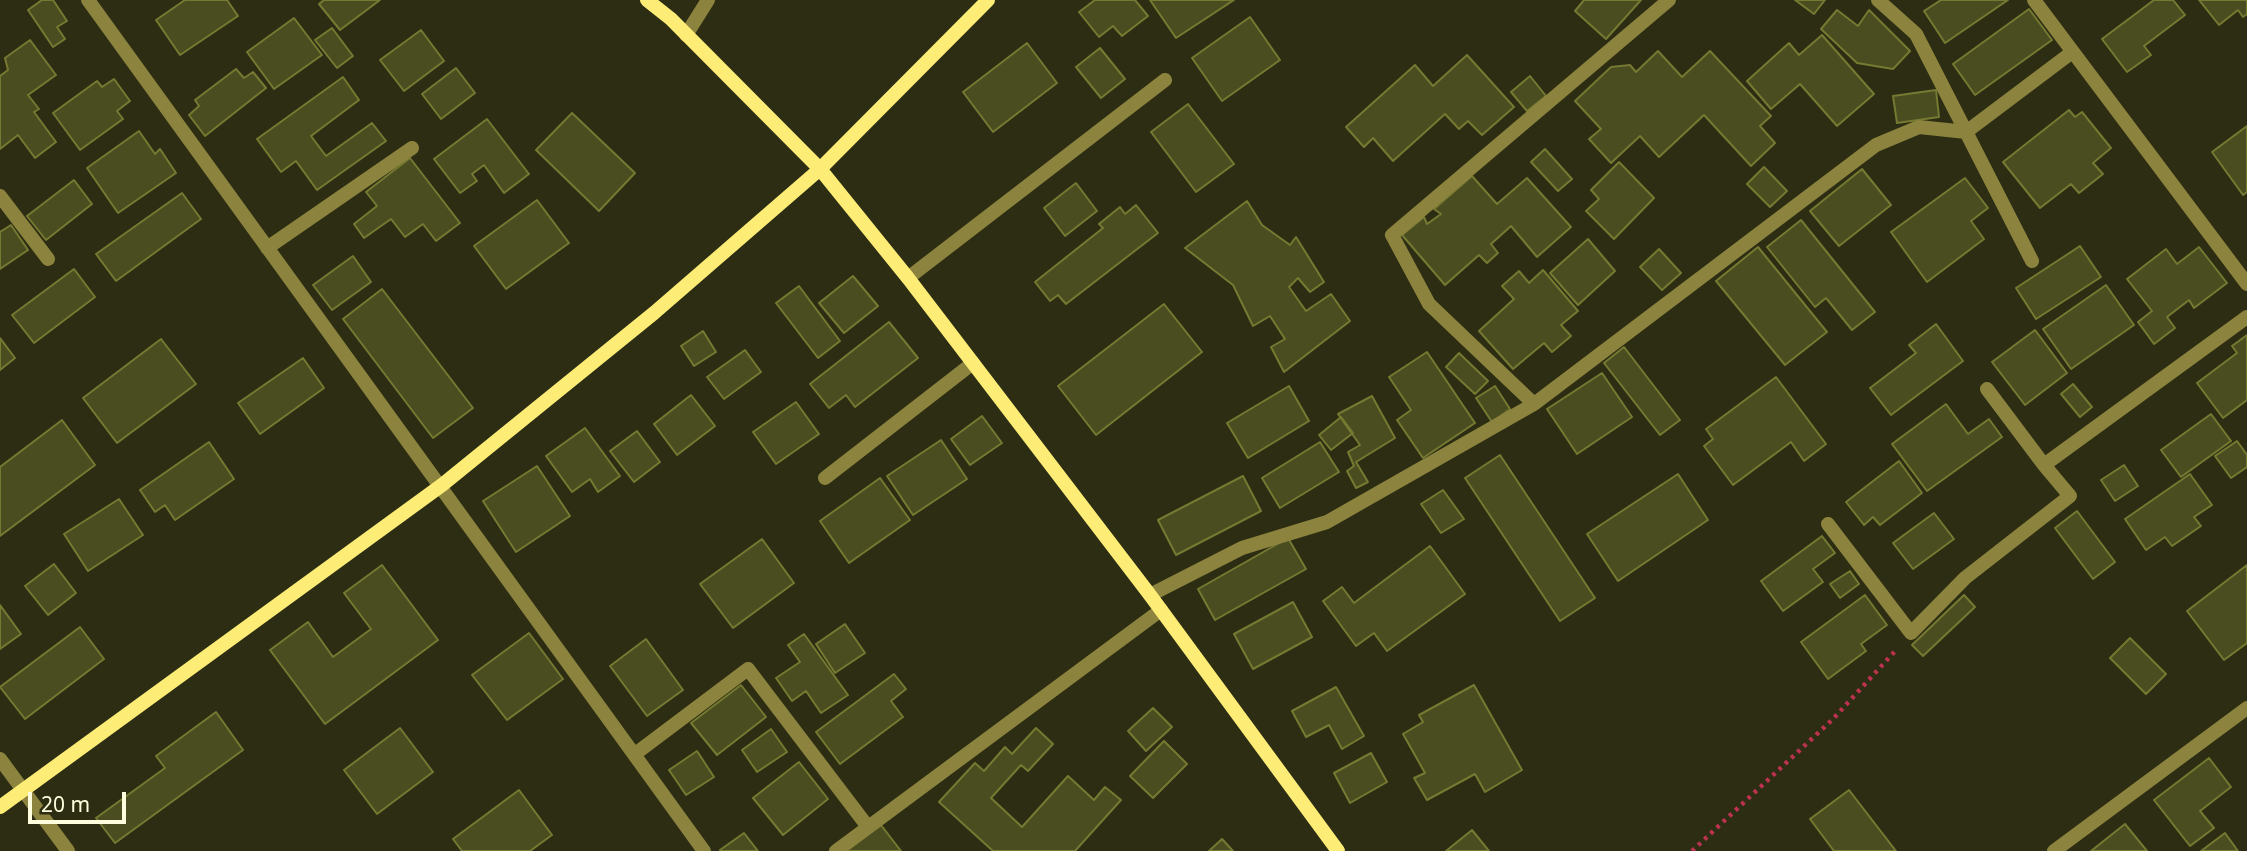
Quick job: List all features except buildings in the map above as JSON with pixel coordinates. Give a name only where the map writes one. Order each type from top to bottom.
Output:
[{"type":"street","points":[[88,0],[442,485],[704,851]]},
{"type":"street","points":[[647,0],[686,35],[820,169],[908,278],[1150,595],[1338,851]]},
{"type":"street","points":[[686,35],[708,0]]},
{"type":"street","points":[[0,807],[442,485],[654,313],[820,169],[988,0]]},
{"type":"street","points":[[1534,404],[1429,303],[1392,235],[1669,0]]},
{"type":"street","points":[[1878,0],[1916,34],[2032,261]]},
{"type":"street","points":[[2034,0],[2071,53],[2247,284]]},
{"type":"street","points":[[1150,595],[1242,548],[1327,522],[1534,404],[1876,145],[1919,127],[1966,132],[2071,53]]},
{"type":"street","points":[[908,278],[1165,80]]},
{"type":"street","points":[[267,248],[412,148]]},
{"type":"street","points":[[0,197],[48,259]]},
{"type":"street","points":[[2044,465],[2247,317]]},
{"type":"street","points":[[825,478],[973,363]]},
{"type":"street","points":[[1828,524],[1911,633],[1965,578],[2070,496],[1986,389]]},
{"type":"street","points":[[835,851],[1161,610]]},
{"type":"street","points":[[635,754],[748,669],[868,827]]},
{"type":"street","points":[[2054,851],[2247,708]]},
{"type":"street","points":[[0,759],[68,851]]},
{"type":"path","points":[[1692,851],[1833,719],[1911,633]]}]
